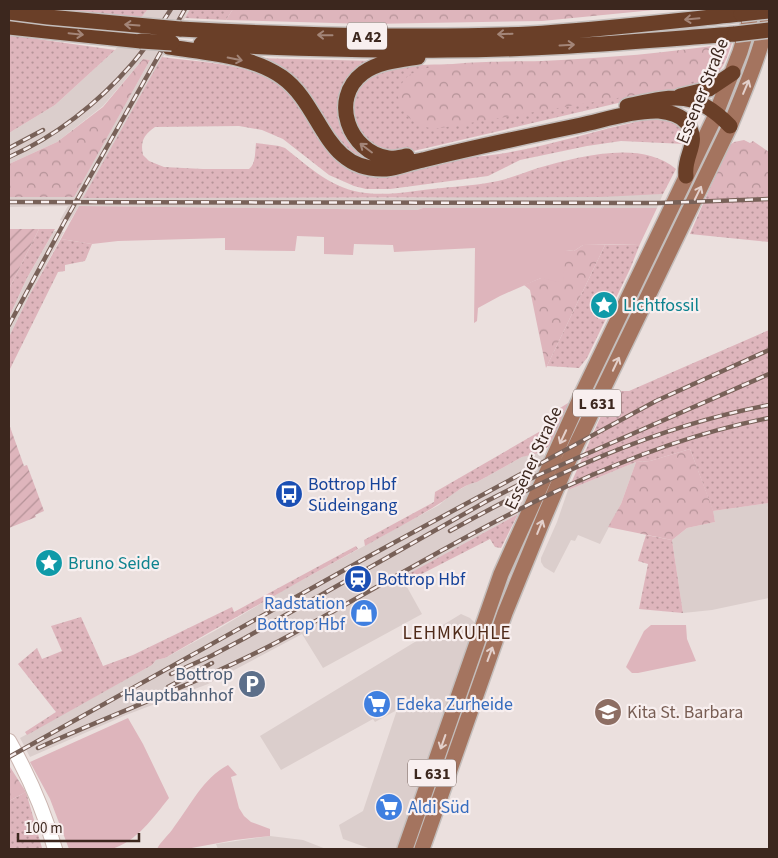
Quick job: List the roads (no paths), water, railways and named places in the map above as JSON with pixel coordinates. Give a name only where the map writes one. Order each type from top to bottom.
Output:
[{"type":"highway","name":"A 42","points":[[9,12],[84,21],[180,29],[271,34],[444,36],[554,32],[747,11],[769,11]]},
{"type":"highway","points":[[9,27],[140,40],[171,45],[242,60],[270,70],[300,94],[309,106],[330,144],[343,157],[356,165],[373,169],[388,169],[447,154],[628,115],[658,111],[672,113],[684,120],[691,129],[694,139],[685,168],[686,176]]},
{"type":"highway","name":"A 42","points":[[171,45],[449,50],[589,44],[769,30]]},
{"type":"highway","points":[[449,50],[386,63],[372,68],[356,80],[348,93],[345,108],[348,126],[359,143],[374,154],[389,159],[398,158],[641,103],[679,97],[709,89],[733,72]]},
{"type":"highway","points":[[679,97],[692,100],[730,126]]},
{"type":"highway","points":[[628,115],[646,108],[663,105],[715,117]]},
{"type":"main road","name":"Essener Straße","points":[[405,849],[501,574],[583,392],[715,117],[733,72],[747,11]]},
{"type":"main road","name":"Essener Straße","points":[[425,846],[505,613],[543,520],[566,466],[730,126],[761,49],[769,16]]},
{"type":"street","points":[[9,742],[27,773],[39,801],[55,849]]},
{"type":"railway","points":[[9,157],[43,140],[90,106],[137,58],[171,9]]},
{"type":"railway","points":[[9,325],[65,221],[185,9]]},
{"type":"railway","points":[[9,148],[43,130]]},
{"type":"railway","points":[[9,202],[659,203],[769,199]]},
{"type":"railway","points":[[9,757],[373,554],[656,401],[769,350]]},
{"type":"railway","points":[[171,674],[245,638],[487,501],[536,476],[769,374]]},
{"type":"railway","points":[[450,531],[565,472],[645,439],[727,414],[769,405]]},
{"type":"railway","points":[[38,748],[191,683],[251,655],[518,510],[578,481],[640,456],[703,434],[769,418]]},
{"type":"railway","points":[[168,687],[212,663]]},
{"type":"place","name":"Lichtfossil","points":[[604,305]]},
{"type":"place","name":"Bottrop Hbf Südeingang","points":[[289,494]]},
{"type":"place","name":"Bruno Seide","points":[[49,563]]},
{"type":"place","name":"Bottrop Hbf","points":[[358,579]]},
{"type":"place","name":"Radstation Bottrop Hbf","points":[[364,613]]},
{"type":"place","name":"Bottrop Hauptbahnhof","points":[[252,684]]},
{"type":"place","name":"Edeka Zurheide","points":[[377,704]]},
{"type":"place","name":"Kita St. Barbara","points":[[608,712]]},
{"type":"place","name":"Aldi Süd","points":[[389,807]]},
{"type":"district","name":"LEHMKUHLE","points":[[457,632]]}]
